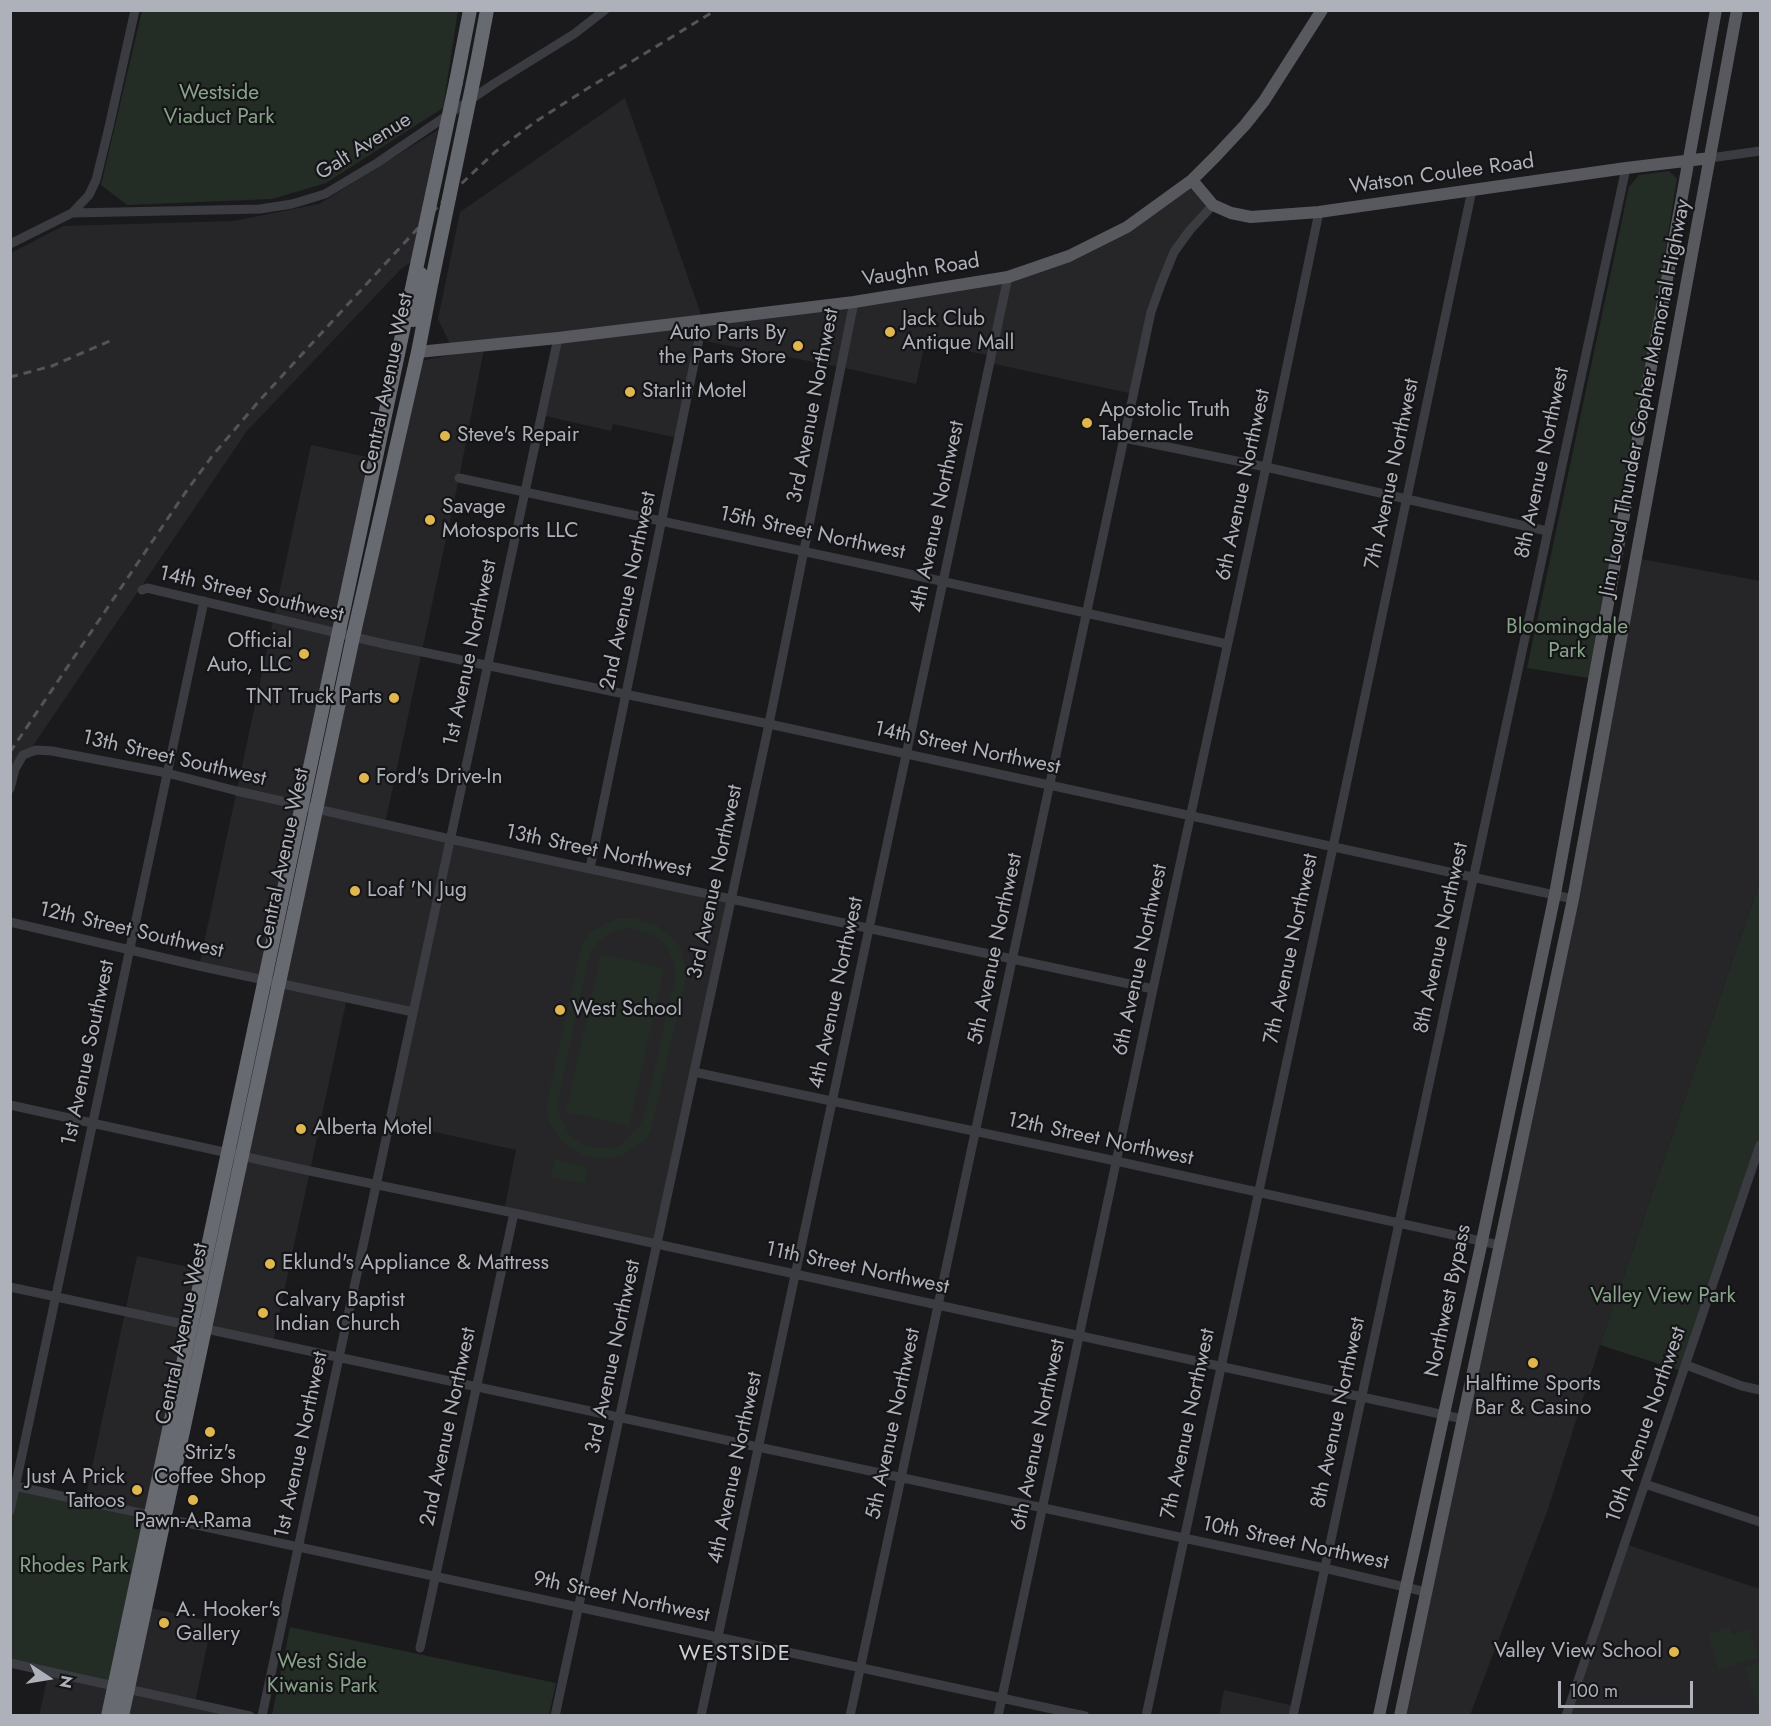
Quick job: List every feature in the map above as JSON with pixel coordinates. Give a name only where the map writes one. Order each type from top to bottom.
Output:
[{"type":"highway","name":"Central Avenue West","points":[[122,1716],[121,1687],[150,1514],[337,634],[412,305],[424,230],[470,10]]},
{"type":"highway","name":"Central Avenue West","points":[[108,1716],[121,1687],[165,1518],[353,637],[418,352],[487,10]]},
{"type":"highway","points":[[482,39],[494,10]]},
{"type":"highway","points":[[376,459],[404,368],[410,356],[418,352],[412,334],[412,305]]},
{"type":"main road","name":"Vaughn Road","points":[[418,352],[558,338],[854,302],[1008,277],[1069,256],[1127,227],[1192,180],[1245,125],[1264,101],[1322,10]]},
{"type":"main road","name":"Jim Loud Thunder Gopher Memorial Highway","points":[[1555,894],[1716,10]]},
{"type":"main road","name":"Jim Loud Thunder Gopher Memorial Highway","points":[[1573,899],[1737,10]]},
{"type":"main road","name":"Watson Coulee Road","points":[[1213,205],[1231,213],[1251,217],[1319,212],[1710,158]]},
{"type":"main road","points":[[1192,180],[1213,205]]},
{"type":"main road","name":"Northwest Bypass","points":[[1379,1716],[1555,894]]},
{"type":"main road","name":"Northwest Bypass","points":[[1400,1716],[1573,899]]},
{"type":"street","points":[[10,244],[72,213],[89,195],[96,180],[135,10]]},
{"type":"street","name":"Galt Avenue","points":[[72,213],[260,209],[292,204],[325,195],[574,34],[605,10]]},
{"type":"street","points":[[1710,158],[1761,151]]},
{"type":"street","name":"8th Avenue Northwest","points":[[1293,1716],[1626,168]]},
{"type":"street","name":"7th Avenue Northwest","points":[[1146,1716],[1182,1538],[1333,847],[1472,190]]},
{"type":"street","name":"5th Avenue Northwest","points":[[850,1716],[1151,312],[1174,252],[1213,205]]},
{"type":"street","name":"6th Avenue Northwest","points":[[998,1716],[1319,212]]},
{"type":"street","name":"4th Avenue Northwest","points":[[701,1716],[1008,277]]},
{"type":"street","name":"3rd Avenue Northwest","points":[[555,1716],[769,724],[854,302]]},
{"type":"street","name":"2nd Avenue Northwest","points":[[590,868],[703,320]]},
{"type":"street","name":"1st Avenue Northwest","points":[[262,1716],[558,338]]},
{"type":"street","points":[[1124,438],[1266,467],[1547,531]]},
{"type":"street","name":"15th Street Northwest","points":[[459,478],[1227,644]]},
{"type":"street","name":"14th Street Southwest","points":[[142,590],[147,588],[353,637]]},
{"type":"street","name":"1st Avenue Southwest","points":[[10,1511],[13,1486],[56,1297],[204,601]]},
{"type":"street","name":"14th Street Northwest","points":[[353,637],[769,724],[1573,899]]},
{"type":"street","name":"13th Street Southwest","points":[[10,789],[15,769],[23,755],[36,750],[52,751],[167,773],[317,809]]},
{"type":"street","name":"13th Street Northwest","points":[[317,809],[1153,989]]},
{"type":"street","name":"12th Street Southwest","points":[[10,922],[279,983]]},
{"type":"street","points":[[279,983],[413,1012]]},
{"type":"street","name":"12th Street Northwest","points":[[694,1072],[1499,1245]]},
{"type":"street","name":"11th Street Northwest","points":[[10,1105],[1463,1419]]},
{"type":"street","name":"10th Avenue Northwest","points":[[1566,1716],[1761,1145]]},
{"type":"street","name":"2nd Avenue Northwest","points":[[420,1647],[514,1213]]},
{"type":"street","name":"10th Street Northwest","points":[[10,1287],[1324,1568],[1426,1592]]},
{"type":"street","points":[[1686,1365],[1743,1386],[1761,1390]]},
{"type":"street","points":[[1645,1484],[1761,1522]]},
{"type":"street","name":"9th Street Northwest","points":[[13,1486],[1085,1716]]},
{"type":"street","points":[[10,1663],[250,1716]]},
{"type":"shaded area","points":[[625,98],[703,320],[1008,277],[1069,256],[1192,180],[1213,205],[1190,230],[1161,284],[1133,394],[990,363],[991,356],[925,342],[916,384],[699,340],[678,438],[613,424],[611,431],[541,415],[557,339],[484,349],[459,478],[385,824],[731,899],[657,1244],[504,1211],[516,1150],[389,1122],[413,1012],[347,998],[273,1343],[205,1329],[415,362],[480,349],[452,348],[438,319],[460,212]]},
{"type":"shaded area","points":[[438,130],[411,262],[401,269],[247,431],[11,778],[11,253],[63,226],[233,221],[319,204]]},
{"type":"shaded area","points":[[311,445],[376,459],[263,980],[199,966]]},
{"type":"shaded area","points":[[1636,558],[1760,581],[1760,881],[1600,1345],[1547,1512],[1470,1715],[1400,1716],[1463,1419]]},
{"type":"shaded area","points":[[137,1256],[203,1270],[150,1514],[85,1500]]},
{"type":"shaded area","name":"Valley View School","points":[[1625,1544],[1760,1589],[1760,1715],[1566,1716]]},
{"type":"shaded area","points":[[146,1607],[212,1622],[195,1703],[250,1715],[122,1716]]},
{"type":"shaded area","points":[[49,1671],[114,1685],[108,1715],[39,1716]]},
{"type":"shaded area","points":[[1224,1690],[1295,1706],[1293,1715],[1219,1716]]},
{"type":"green space","name":"Westside Viaduct Park","points":[[142,11],[458,11],[443,108],[326,183],[272,199],[127,205],[101,185]]},
{"type":"green space","name":"Bloomingdale Park","points":[[1669,171],[1677,179],[1595,679],[1527,668],[1629,187],[1639,175]]},
{"type":"green space","name":"Valley View Park","points":[[1760,881],[1760,1146],[1684,1372],[1600,1345]]},
{"type":"green space","points":[[634,918],[655,924],[675,940],[682,951],[686,978],[651,1129],[646,1139],[622,1156],[596,1158],[585,1156],[568,1147],[548,1121],[546,1108],[581,947],[592,931],[618,919]],"holes":[[[629,928],[654,936],[664,943],[671,956],[675,967],[675,977],[644,1118],[638,1128],[621,1145],[596,1148],[580,1143],[570,1137],[559,1114],[558,1102],[588,960],[593,948],[602,938],[616,931]]]},
{"type":"green space","points":[[601,954],[664,968],[629,1126],[566,1112]]},
{"type":"green space","points":[[555,1159],[588,1167],[584,1184],[551,1177]]},
{"type":"green space","name":"Rhodes Park","points":[[16,1486],[150,1514],[114,1685],[11,1663],[10,1511]]},
{"type":"green space","name":"West Side Kiwanis Park","points":[[290,1627],[556,1683],[549,1715],[272,1715]]},
{"type":"green space","points":[[1729,1627],[1732,1635],[1749,1629],[1758,1657],[1719,1670],[1708,1634]]},
{"type":"green space","points":[[1760,1662],[1760,1713],[1745,1667]]},
{"type":"railway","points":[[10,752],[213,455],[259,401],[442,202],[495,152],[535,122],[716,10]]},
{"type":"railway","points":[[10,377],[52,366],[112,340]]},
{"type":"place","name":"Jack Club Antique Mall","points":[[890,332]]},
{"type":"place","name":"Auto Parts By the Parts Store","points":[[798,346]]},
{"type":"place","name":"Starlit Motel","points":[[630,392]]},
{"type":"place","name":"Apostolic Truth Tabernacle","points":[[1087,423]]},
{"type":"place","name":"Steve's Repair","points":[[445,436]]},
{"type":"place","name":"Savage Motosports LLC","points":[[430,520]]},
{"type":"place","name":"Official Auto, LLC","points":[[304,654]]},
{"type":"place","name":"TNT Truck Parts","points":[[394,698]]},
{"type":"place","name":"Ford's Drive-In","points":[[364,778]]},
{"type":"place","name":"Loaf 'N Jug","points":[[355,891]]},
{"type":"place","name":"West School","points":[[560,1010]]},
{"type":"place","name":"Alberta Motel","points":[[301,1129]]},
{"type":"place","name":"Eklund's Appliance & Mattress","points":[[270,1264]]},
{"type":"place","name":"Calvary Baptist Indian Church","points":[[263,1313]]},
{"type":"place","name":"Halftime Sports Bar & Casino","points":[[1533,1363]]},
{"type":"place","name":"Striz's Coffee Shop","points":[[210,1432]]},
{"type":"place","name":"Just A Prick Tattoos","points":[[137,1490]]},
{"type":"place","name":"Pawn-A-Rama","points":[[193,1500]]},
{"type":"place","name":"A. Hooker's Gallery","points":[[164,1623]]},
{"type":"place","name":"Valley View School","points":[[1674,1652]]},
{"type":"district","name":"WESTSIDE","points":[[735,1655]]}]
